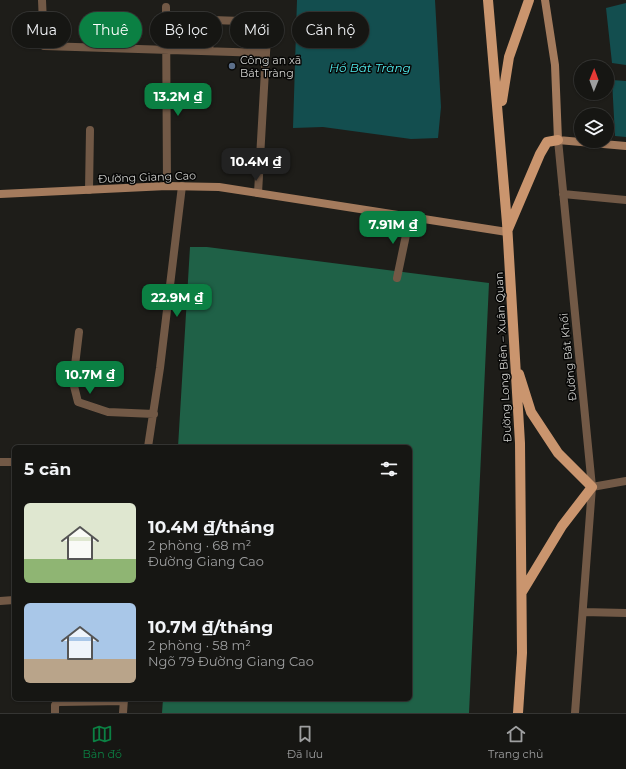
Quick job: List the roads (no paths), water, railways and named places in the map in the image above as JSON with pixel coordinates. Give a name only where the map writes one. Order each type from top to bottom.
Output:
[{"type":"main road","name":"Đường Long Biên – Xuân Quan","points":[[488,0],[499,117],[520,443],[522,653],[518,713]]},
{"type":"main road","points":[[499,117],[509,57],[529,0]]},
{"type":"main road","points":[[507,232],[540,154],[547,142],[558,140]]},
{"type":"main road","points":[[514,360],[531,412],[558,453],[592,487],[562,526],[522,592]]},
{"type":"street","points":[[42,0],[44,46],[266,53]]},
{"type":"street","name":"Đường Bát Khối","points":[[545,0],[555,65],[558,140],[592,487],[575,713]]},
{"type":"street","points":[[166,7],[168,49],[168,186]]},
{"type":"street","points":[[209,51],[212,20],[268,22],[258,192]]},
{"type":"street","points":[[88,190],[90,130]]},
{"type":"street","points":[[558,140],[626,146]]},
{"type":"street","name":"Đường Giang Cao","points":[[0,194],[168,186],[219,187],[507,232]]},
{"type":"street","points":[[148,445],[154,414],[182,186]]},
{"type":"street","points":[[563,194],[626,200]]},
{"type":"street","points":[[397,278],[410,216]]},
{"type":"street","points":[[79,332],[73,382],[78,402],[108,412],[154,414]]},
{"type":"street","points":[[0,462],[12,462]]},
{"type":"street","points":[[592,487],[626,481]]},
{"type":"street","points":[[0,601],[12,600]]},
{"type":"street","points":[[583,612],[626,613]]},
{"type":"street","points":[[55,713],[55,705],[58,702],[91,701]]},
{"type":"street","points":[[124,701],[124,713]]},
{"type":"water","name":"Hồ Bát Tràng","points":[[297,0],[435,0],[441,107],[438,138],[411,139],[323,127],[293,128],[296,48],[369,48],[369,12],[297,12]]},
{"type":"water","points":[[626,3],[626,65],[614,63],[614,60],[612,60],[606,8]]},
{"type":"water","points":[[614,80],[626,81],[626,137],[615,136]]},
{"type":"place","name":"Công an xã Bát Tràng","points":[[232,66]]}]
